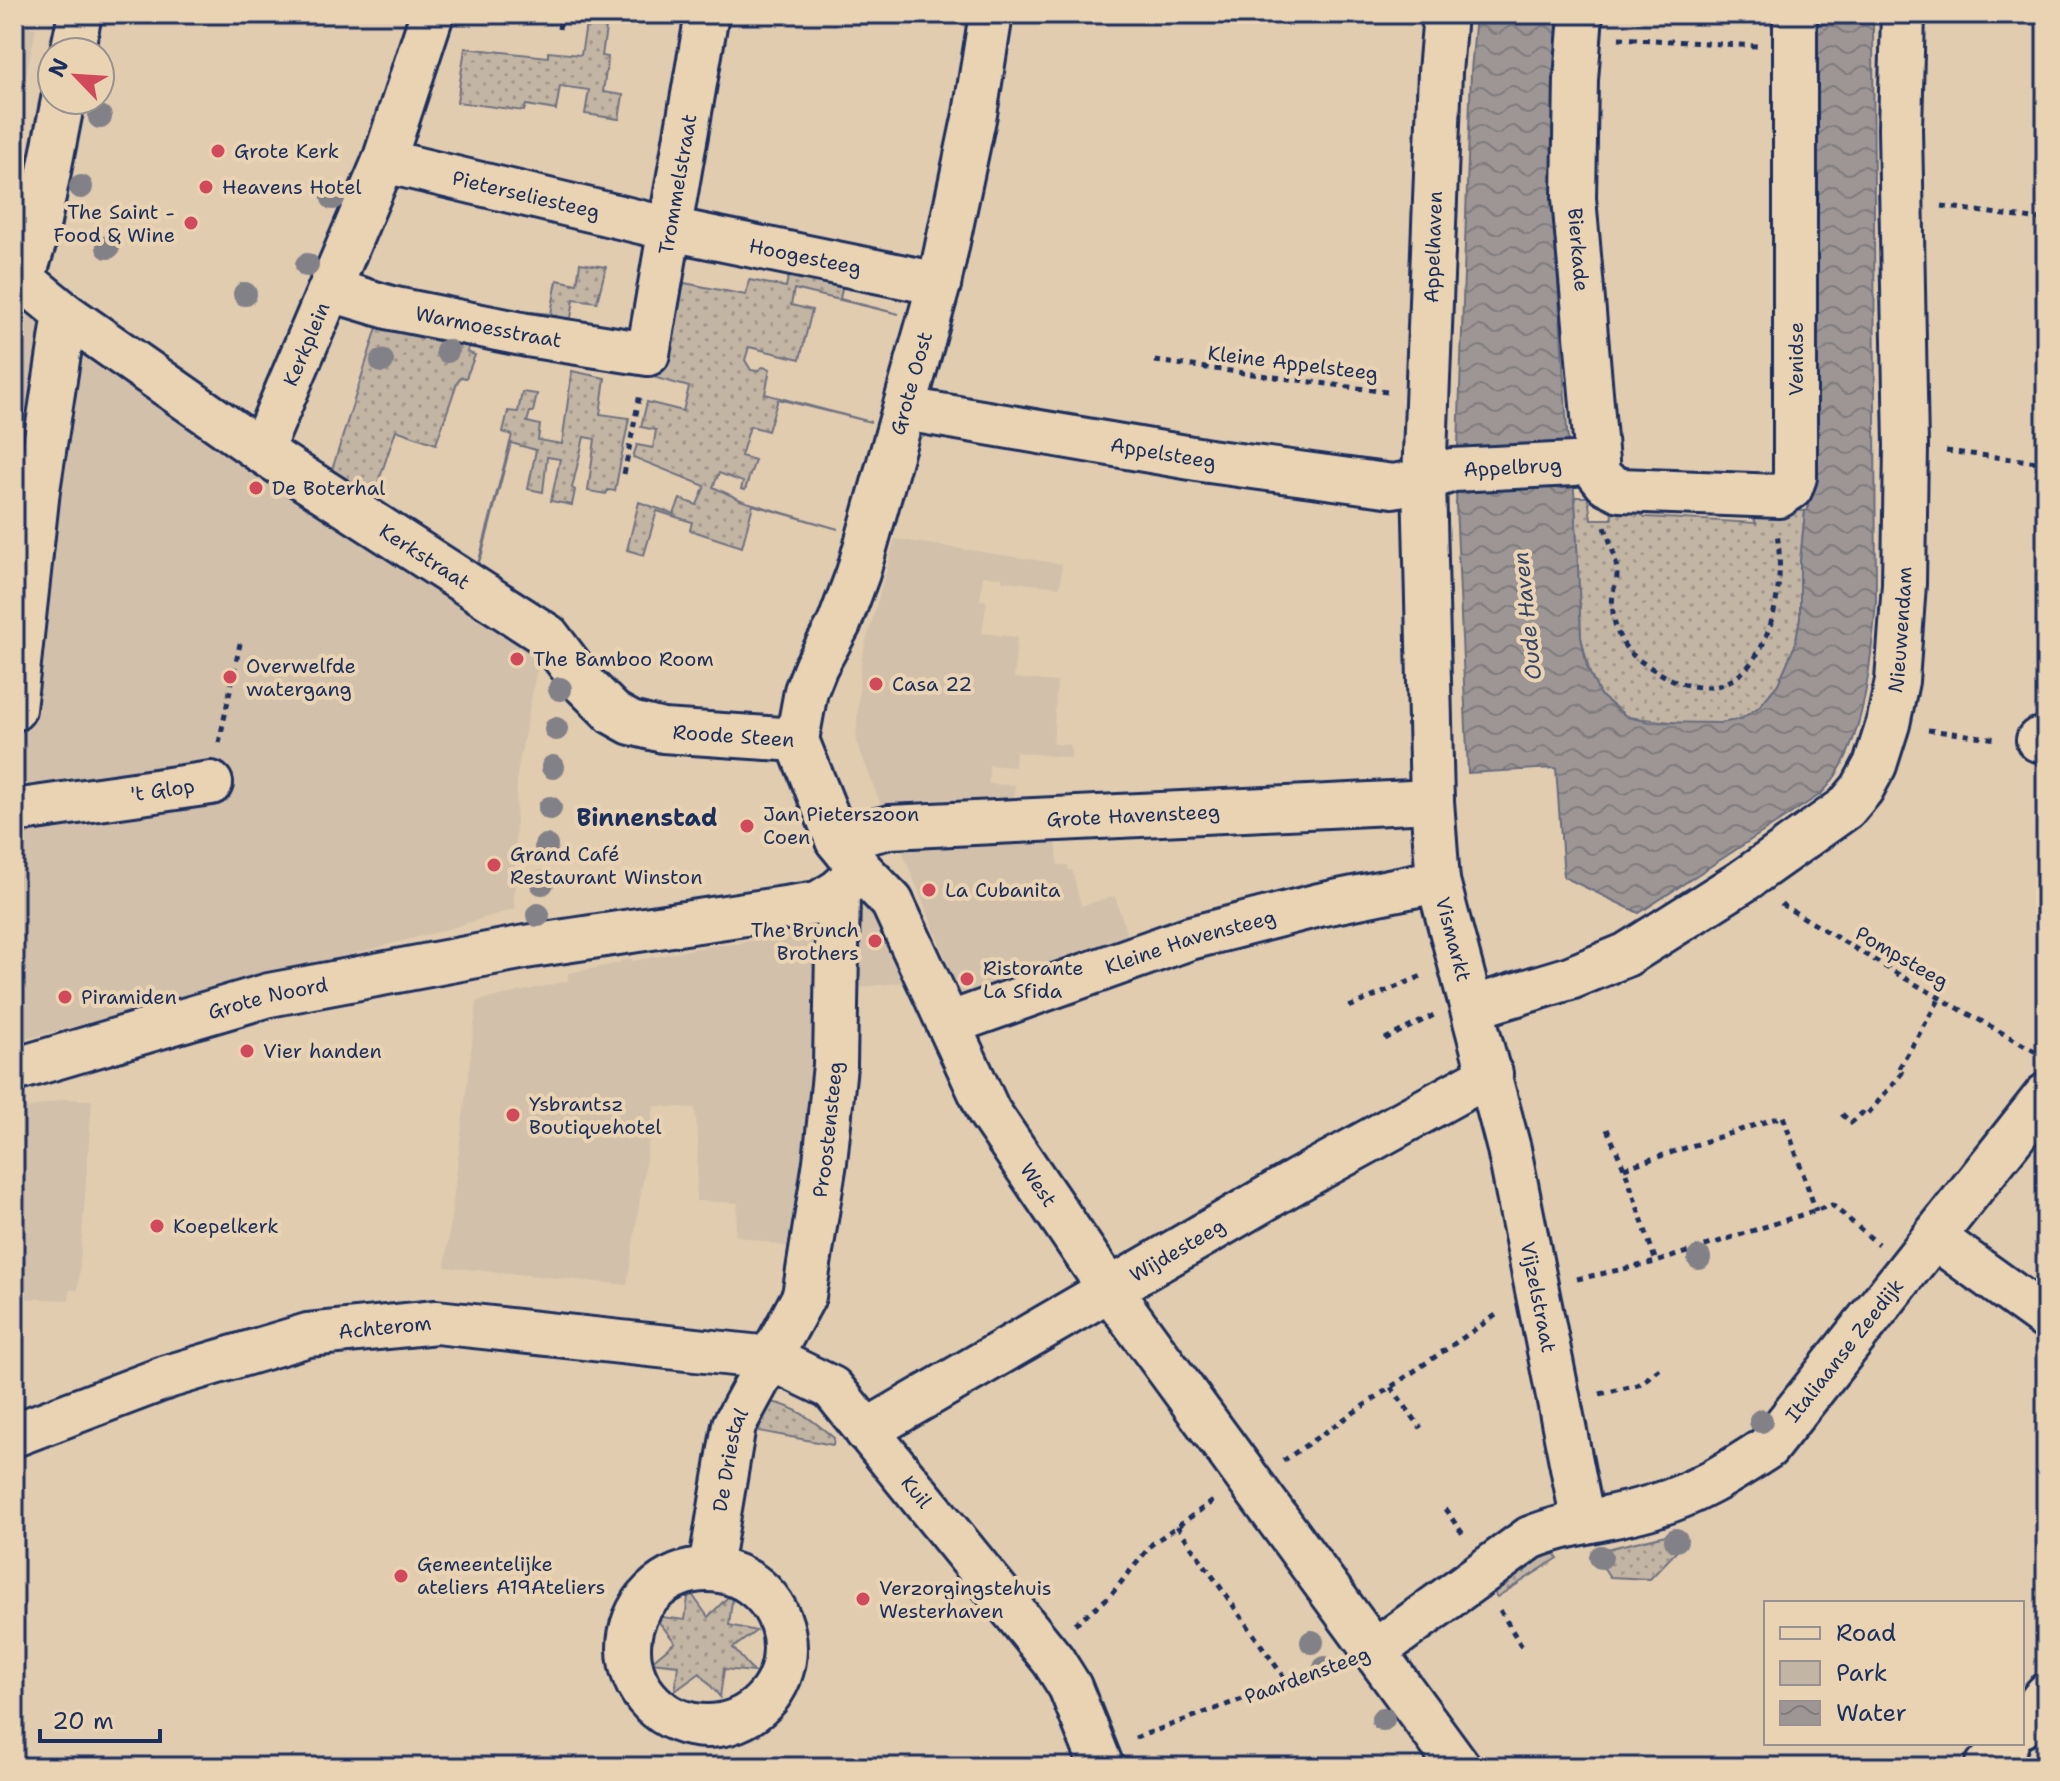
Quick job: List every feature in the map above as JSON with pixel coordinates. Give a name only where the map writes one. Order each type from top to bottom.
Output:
[{"type":"street","points":[[75,36],[80,14]]},
{"type":"street","name":"Kerkplein","points":[[261,451],[384,161],[432,14]]},
{"type":"street","name":"Trommelstraat","points":[[648,354],[707,14]]},
{"type":"street","name":"Grote Oost","points":[[797,740],[806,691],[839,624],[858,573],[939,284],[975,114],[991,14]]},
{"type":"street","name":"Appelhaven","points":[[1432,801],[1439,475],[1428,396],[1440,72],[1445,14]]},
{"type":"street","name":"Nieuwendam","points":[[1474,1007],[1570,978],[1626,955],[1743,881],[1846,808],[1862,789],[1875,765],[1897,681],[1903,598],[1906,446],[1900,129],[1903,14]]},
{"type":"street","name":"Bierkade","points":[[1580,25],[1574,198],[1592,469]]},
{"type":"street","name":"Venidse","points":[[1771,495],[1784,495],[1795,477],[1795,31]]},
{"type":"street","points":[[60,116],[36,237],[18,276],[65,314],[261,451]]},
{"type":"street","name":"Pieterseliesteeg","points":[[384,161],[670,229]]},
{"type":"street","name":"Hoogesteeg","points":[[670,229],[939,284]]},
{"type":"street","name":"Warmoesstraat","points":[[331,290],[404,311],[648,354]]},
{"type":"street","points":[[15,692],[38,490],[65,314]]},
{"type":"street","name":"Appelsteeg","points":[[905,409],[1224,463],[1393,486],[1439,475]]},
{"type":"street","name":"Kerkstraat","points":[[261,451],[548,636]]},
{"type":"street","points":[[1592,469],[1620,490],[1771,495]]},
{"type":"street","name":"Appelbrug","points":[[1439,475],[1592,469]]},
{"type":"street","name":"Roode Steen","points":[[548,636],[585,685],[613,713],[631,723],[663,731],[797,740],[845,867]]},
{"type":"street","name":"'t Glop","points":[[14,811],[211,783]]},
{"type":"street","name":"Grote Havensteeg","points":[[845,867],[890,827],[1432,801]]},
{"type":"street","name":"Vismarkt","points":[[1432,801],[1438,881],[1491,1074]]},
{"type":"street","name":"Grote Noord","points":[[14,1070],[269,995],[525,947],[818,903],[845,867]]},
{"type":"street","name":"West","points":[[845,867],[892,902],[989,1112],[1110,1290],[1459,1767]]},
{"type":"street","name":"Proostensteeg","points":[[770,1358],[804,1296],[825,1162],[835,1065],[845,867]]},
{"type":"street","name":"Kleine Havensteeg","points":[[948,1024],[1190,938],[1319,905],[1438,881]]},
{"type":"street","name":"Wijdesteeg","points":[[866,1431],[1298,1180],[1491,1074]]},
{"type":"street","name":"Vijzelstraat","points":[[1491,1074],[1509,1149],[1583,1522]]},
{"type":"street","name":"Italiaanse Zeedijk","points":[[1583,1522],[1655,1506],[1710,1485],[1767,1448],[2046,1095]]},
{"type":"street","points":[[1935,1238],[2046,1318]]},
{"type":"street","name":"Achterom","points":[[14,1435],[167,1377],[308,1335],[422,1323],[770,1358]]},
{"type":"street","name":"Kuil","points":[[770,1358],[832,1388],[1044,1650],[1070,1687],[1100,1759]]},
{"type":"street","name":"De Driestal","points":[[710,1568],[734,1425],[770,1358]]},
{"type":"street","name":"Paardensteeg","points":[[1375,1651],[1530,1538],[1583,1522]]},
{"type":"street","points":[[2024,1723],[2046,1695]]},
{"type":"street","points":[[1986,1767],[2005,1745]]},
{"type":"path","points":[[559,29],[561,14]]},
{"type":"path","points":[[1580,25],[1795,31]]},
{"type":"path","points":[[1901,200],[2033,219],[2046,218]]},
{"type":"path","points":[[624,474],[648,354]]},
{"type":"path","name":"Kleine Appelsteeg","points":[[1155,361],[1428,396]]},
{"type":"path","points":[[1906,446],[2046,463]]},
{"type":"path","points":[[1592,469],[1617,576],[1613,615],[1622,642],[1637,660],[1678,683],[1697,687],[1720,686],[1736,678],[1748,667],[1769,632],[1778,599],[1782,561],[1771,495]]},
{"type":"path","name":"'t Glop","points":[[211,783],[241,639]]},
{"type":"path","points":[[1888,724],[2022,743],[2042,740]]},
{"type":"path","name":"Pompsteeg","points":[[1743,881],[2046,1058]]},
{"type":"path","points":[[1349,1007],[1460,959]]},
{"type":"path","points":[[1842,1114],[1851,1123],[1862,1113],[1866,1116],[1902,1073],[1898,1070],[1940,998]]},
{"type":"path","points":[[1385,1039],[1450,1008],[1474,1007]]},
{"type":"path","points":[[1624,1168],[1783,1116],[1816,1211]]},
{"type":"path","points":[[1607,1129],[1624,1168],[1656,1262]]},
{"type":"path","points":[[1560,1403],[1638,1385],[1661,1368]]},
{"type":"path","points":[[1391,1387],[1421,1428]]},
{"type":"path","points":[[1044,1650],[1110,1596],[1152,1544],[1228,1490],[1251,1480]]},
{"type":"path","points":[[1177,1526],[1288,1683]]},
{"type":"path","name":"Paardensteeg","points":[[1100,1759],[1375,1651]]},
{"type":"shaded area","points":[[14,24],[36,28],[14,134]]},
{"type":"shaded area","points":[[14,291],[540,652],[517,775],[514,909],[437,932],[14,1042]]},
{"type":"shaded area","points":[[895,539],[1062,564],[1060,587],[983,576],[980,600],[987,601],[982,633],[1017,637],[1014,678],[1057,682],[1053,744],[1071,745],[1071,758],[1016,752],[1015,767],[989,765],[989,784],[1015,785],[1014,808],[883,811],[856,740],[861,660]]},
{"type":"shaded area","points":[[1055,825],[1058,865],[1068,865],[1072,870],[1081,906],[1115,896],[1128,938],[1122,940],[1125,951],[964,1003],[898,841]]},
{"type":"shaded area","points":[[869,902],[904,982],[848,989],[846,907]]},
{"type":"shaded area","points":[[826,929],[796,1249],[735,1235],[738,1203],[696,1201],[698,1139],[695,1108],[654,1106],[627,1285],[445,1267],[477,1001],[568,981],[568,973],[620,961]]},
{"type":"shaded area","points":[[64,1099],[92,1100],[78,1290],[70,1290],[69,1300],[14,1298],[14,1176],[19,1111]]},
{"type":"green space","points":[[568,14],[608,14],[602,56],[608,57],[603,92],[623,95],[619,119],[585,114],[589,90],[560,86],[556,110],[526,105],[524,111],[457,102],[465,48],[548,57],[548,52],[581,55],[586,25],[567,22]]},
{"type":"green space","points":[[791,262],[845,272],[840,299],[899,314],[794,289],[791,305],[812,310],[800,359],[749,347],[745,360],[751,370],[770,369],[765,394],[871,422],[778,399],[768,431],[750,426],[741,456],[755,460],[745,490],[741,489],[743,482],[719,473],[713,487],[743,501],[838,529],[753,505],[742,547],[690,530],[692,522],[657,511],[644,555],[627,550],[639,502],[674,514],[680,499],[697,505],[705,486],[633,457],[637,445],[653,448],[656,430],[641,427],[647,402],[683,411],[689,387],[653,377],[674,281],[746,295],[749,280],[786,287]]},
{"type":"green space","points":[[580,263],[606,267],[597,302],[574,299],[569,330],[531,324],[532,312],[551,314],[557,280],[577,284]]},
{"type":"green space","points":[[381,315],[473,333],[467,352],[475,355],[466,378],[461,377],[457,383],[436,444],[396,430],[371,504],[333,477],[332,470]]},
{"type":"green space","points":[[572,371],[605,378],[600,414],[629,418],[615,491],[608,490],[606,494],[588,491],[595,439],[584,437],[572,488],[575,490],[572,505],[551,501],[560,459],[547,457],[543,492],[528,489],[536,450],[511,443],[478,564],[512,435],[503,432],[508,411],[518,412],[522,392],[537,394],[527,422],[540,425],[538,440],[562,444]]},
{"type":"green space","points":[[1610,495],[1637,502],[1638,513],[1645,517],[1756,523],[1749,508],[1805,511],[1800,562],[1800,618],[1795,646],[1778,684],[1759,707],[1741,719],[1721,723],[1680,723],[1627,717],[1600,695],[1592,682],[1581,637],[1575,500],[1576,497],[1588,497],[1591,519],[1612,519]]},
{"type":"green space","points":[[772,1402],[790,1407],[813,1421],[834,1438],[833,1445],[759,1431],[763,1408]]},
{"type":"green space","points":[[1670,1534],[1676,1552],[1650,1579],[1610,1577],[1601,1564],[1605,1562],[1602,1550]]},
{"type":"green space","points":[[1546,1550],[1558,1558],[1497,1597],[1493,1591]]},
{"type":"green space","points":[[689,1590],[708,1617],[733,1592],[729,1625],[756,1631],[733,1648],[754,1672],[724,1669],[720,1697],[700,1673],[675,1691],[678,1665],[651,1662],[675,1642],[654,1616],[685,1620]]},
{"type":"water","name":"Oude Haven","points":[[1476,14],[1557,14],[1555,233],[1567,430],[1575,500],[1581,637],[1587,667],[1600,695],[1627,717],[1650,722],[1721,723],[1741,719],[1759,707],[1778,684],[1795,645],[1800,618],[1800,562],[1805,511],[1808,510],[1815,14],[1873,14],[1876,602],[1863,704],[1847,754],[1836,776],[1821,794],[1639,913],[1564,877],[1556,768],[1468,773],[1456,504],[1471,71]]},
{"type":"place","name":"Grote Kerk","points":[[218,151]]},
{"type":"place","name":"Heavens Hotel","points":[[206,187]]},
{"type":"place","name":"The Saint - Food & Wine","points":[[191,223]]},
{"type":"place","name":"De Boterhal","points":[[256,488]]},
{"type":"place","name":"The Bamboo Room","points":[[517,659]]},
{"type":"place","name":"Overwelfde watergang","points":[[230,677]]},
{"type":"place","name":"Casa 22","points":[[876,684]]},
{"type":"place","name":"Jan Pieterszoon Coen","points":[[747,826]]},
{"type":"place","name":"Grand Café Restaurant Winston","points":[[494,865]]},
{"type":"place","name":"La Cubanita","points":[[929,890]]},
{"type":"place","name":"The Brunch Brothers","points":[[875,941]]},
{"type":"place","name":"Ristorante La Sfida","points":[[967,979]]},
{"type":"place","name":"Piramiden","points":[[65,997]]},
{"type":"place","name":"Vier handen","points":[[247,1051]]},
{"type":"place","name":"Ysbrantsz Boutiquehotel","points":[[513,1115]]},
{"type":"place","name":"Koepelkerk","points":[[157,1226]]},
{"type":"place","name":"Gemeentelijke ateliers A19Ateliers","points":[[401,1576]]},
{"type":"place","name":"Verzorgingstehuis Westerhaven","points":[[863,1599]]},
{"type":"district","name":"Binnenstad","points":[[647,818]]}]
